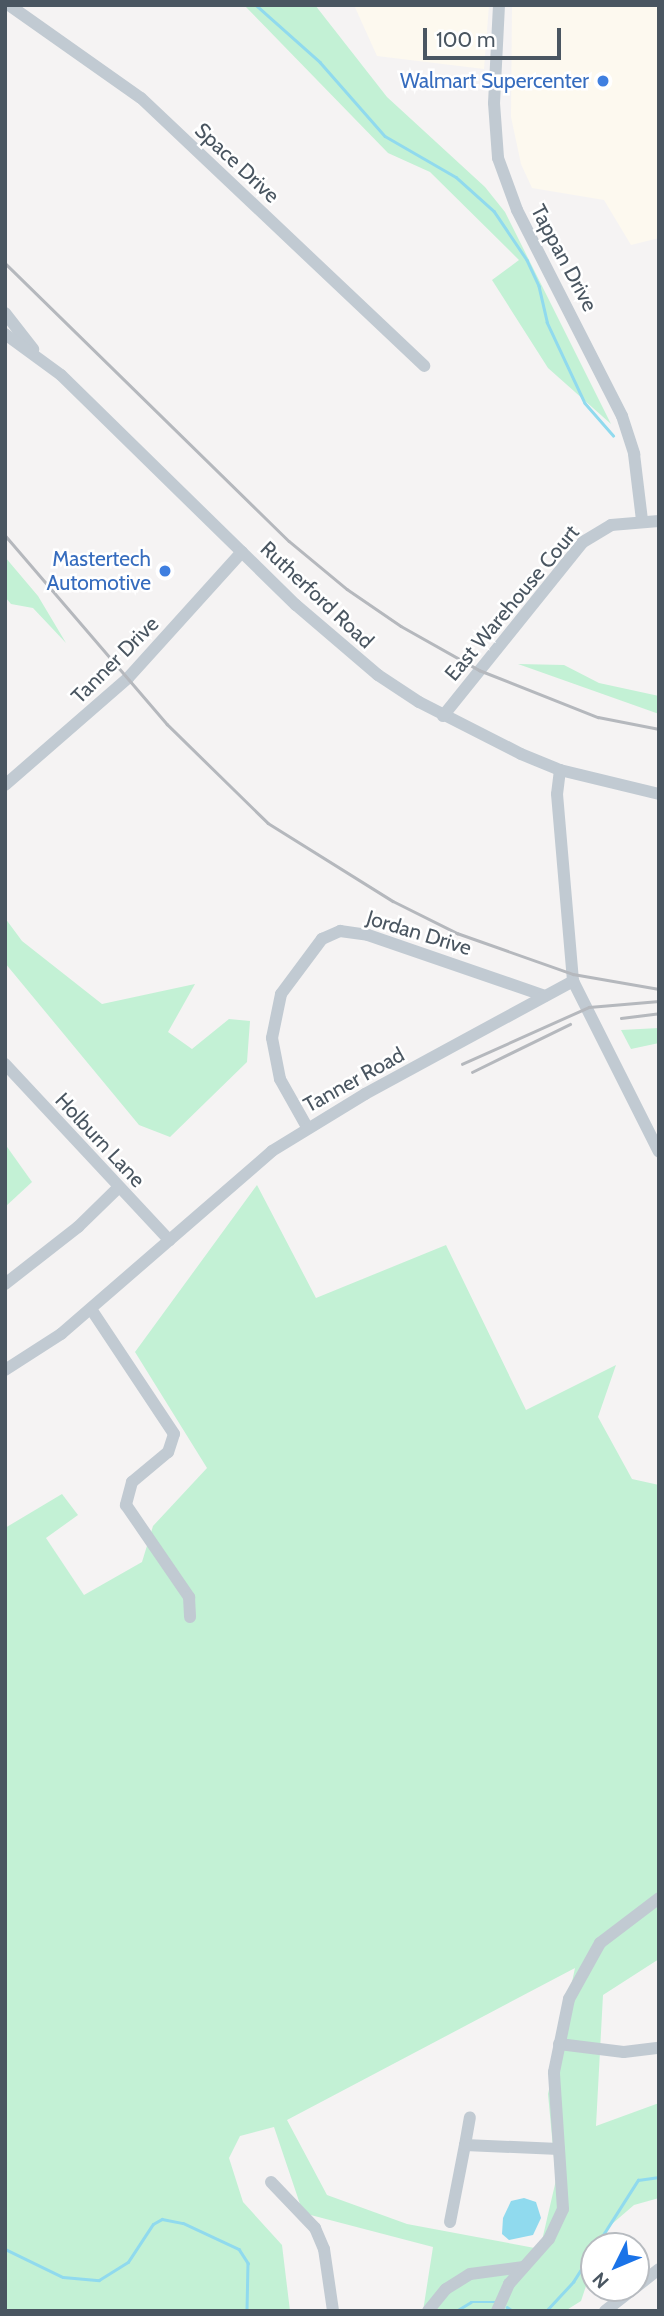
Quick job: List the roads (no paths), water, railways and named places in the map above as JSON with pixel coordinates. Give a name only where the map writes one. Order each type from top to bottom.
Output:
[{"type":"street","name":"Space Drive","points":[[9,5],[141,98],[424,366]]},
{"type":"street","name":"Tappan Drive","points":[[499,5],[495,137],[506,184],[622,416],[634,454],[642,520]]},
{"type":"street","points":[[5,313],[40,358]]},
{"type":"street","name":"Rutherford Road","points":[[5,334],[40,358],[356,657],[443,716],[560,770],[659,794]]},
{"type":"street","name":"East Warehouse Court","points":[[443,716],[583,542],[611,525],[642,520],[659,521]]},
{"type":"street","name":"Tanner Drive","points":[[5,785],[128,678],[242,552]]},
{"type":"street","points":[[560,770],[557,794],[573,981],[659,1152]]},
{"type":"street","name":"Jordan Drive","points":[[307,1127],[280,1079],[272,1038],[281,994],[322,939],[340,931],[368,935],[545,996]]},
{"type":"street","name":"Tanner Road","points":[[5,1370],[91,1309],[246,1171],[307,1127],[573,981]]},
{"type":"street","name":"Holburn Lane","points":[[5,1064],[169,1240]]},
{"type":"street","points":[[5,1284],[78,1227],[118,1188]]},
{"type":"street","points":[[91,1309],[174,1434],[168,1452],[132,1482],[126,1505],[189,1597],[190,1617]]},
{"type":"street","points":[[497,2311],[505,2290],[549,2239],[561,2215],[564,2194],[554,2088],[559,2044],[569,1999],[590,1956],[612,1932],[659,1898]]},
{"type":"street","points":[[559,2044],[624,2052],[659,2049]]},
{"type":"street","points":[[450,2222],[470,2117]]},
{"type":"street","points":[[465,2145],[558,2149]]},
{"type":"street","points":[[271,2182],[315,2228],[324,2249],[333,2311]]},
{"type":"street","points":[[428,2311],[446,2289],[470,2274],[523,2267]]},
{"type":"water","points":[[524,2198],[536,2202],[541,2218],[533,2235],[509,2240],[502,2234],[503,2218],[511,2201]]},
{"type":"waterway","points":[[256,5],[320,62],[385,136],[456,177],[494,211],[527,260],[539,286],[547,322],[585,403],[613,435]]},
{"type":"waterway","points":[[546,2311],[573,2282],[638,2180],[659,2177]]},
{"type":"waterway","points":[[5,2249],[63,2277],[99,2280],[128,2262],[153,2224],[162,2219],[183,2223],[239,2249],[248,2263],[247,2311]]},
{"type":"waterway","points":[[456,2311],[471,2302],[495,2302]]},
{"type":"waterway","points":[[507,2307],[513,2311]]},
{"type":"railway","points":[[5,263],[289,541],[347,589],[401,626],[479,670],[598,717],[659,729]]},
{"type":"railway","points":[[5,535],[167,724],[268,823],[393,901],[457,933],[573,974],[659,989]]},
{"type":"railway","points":[[462,1064],[589,1007],[659,1001]]},
{"type":"railway","points":[[621,1018],[659,1013]]},
{"type":"railway","points":[[472,1072],[570,1024]]},
{"type":"place","name":"Walmart Supercenter","points":[[603,81]]},
{"type":"place","name":"Mastertech Automotive","points":[[165,571]]}]
